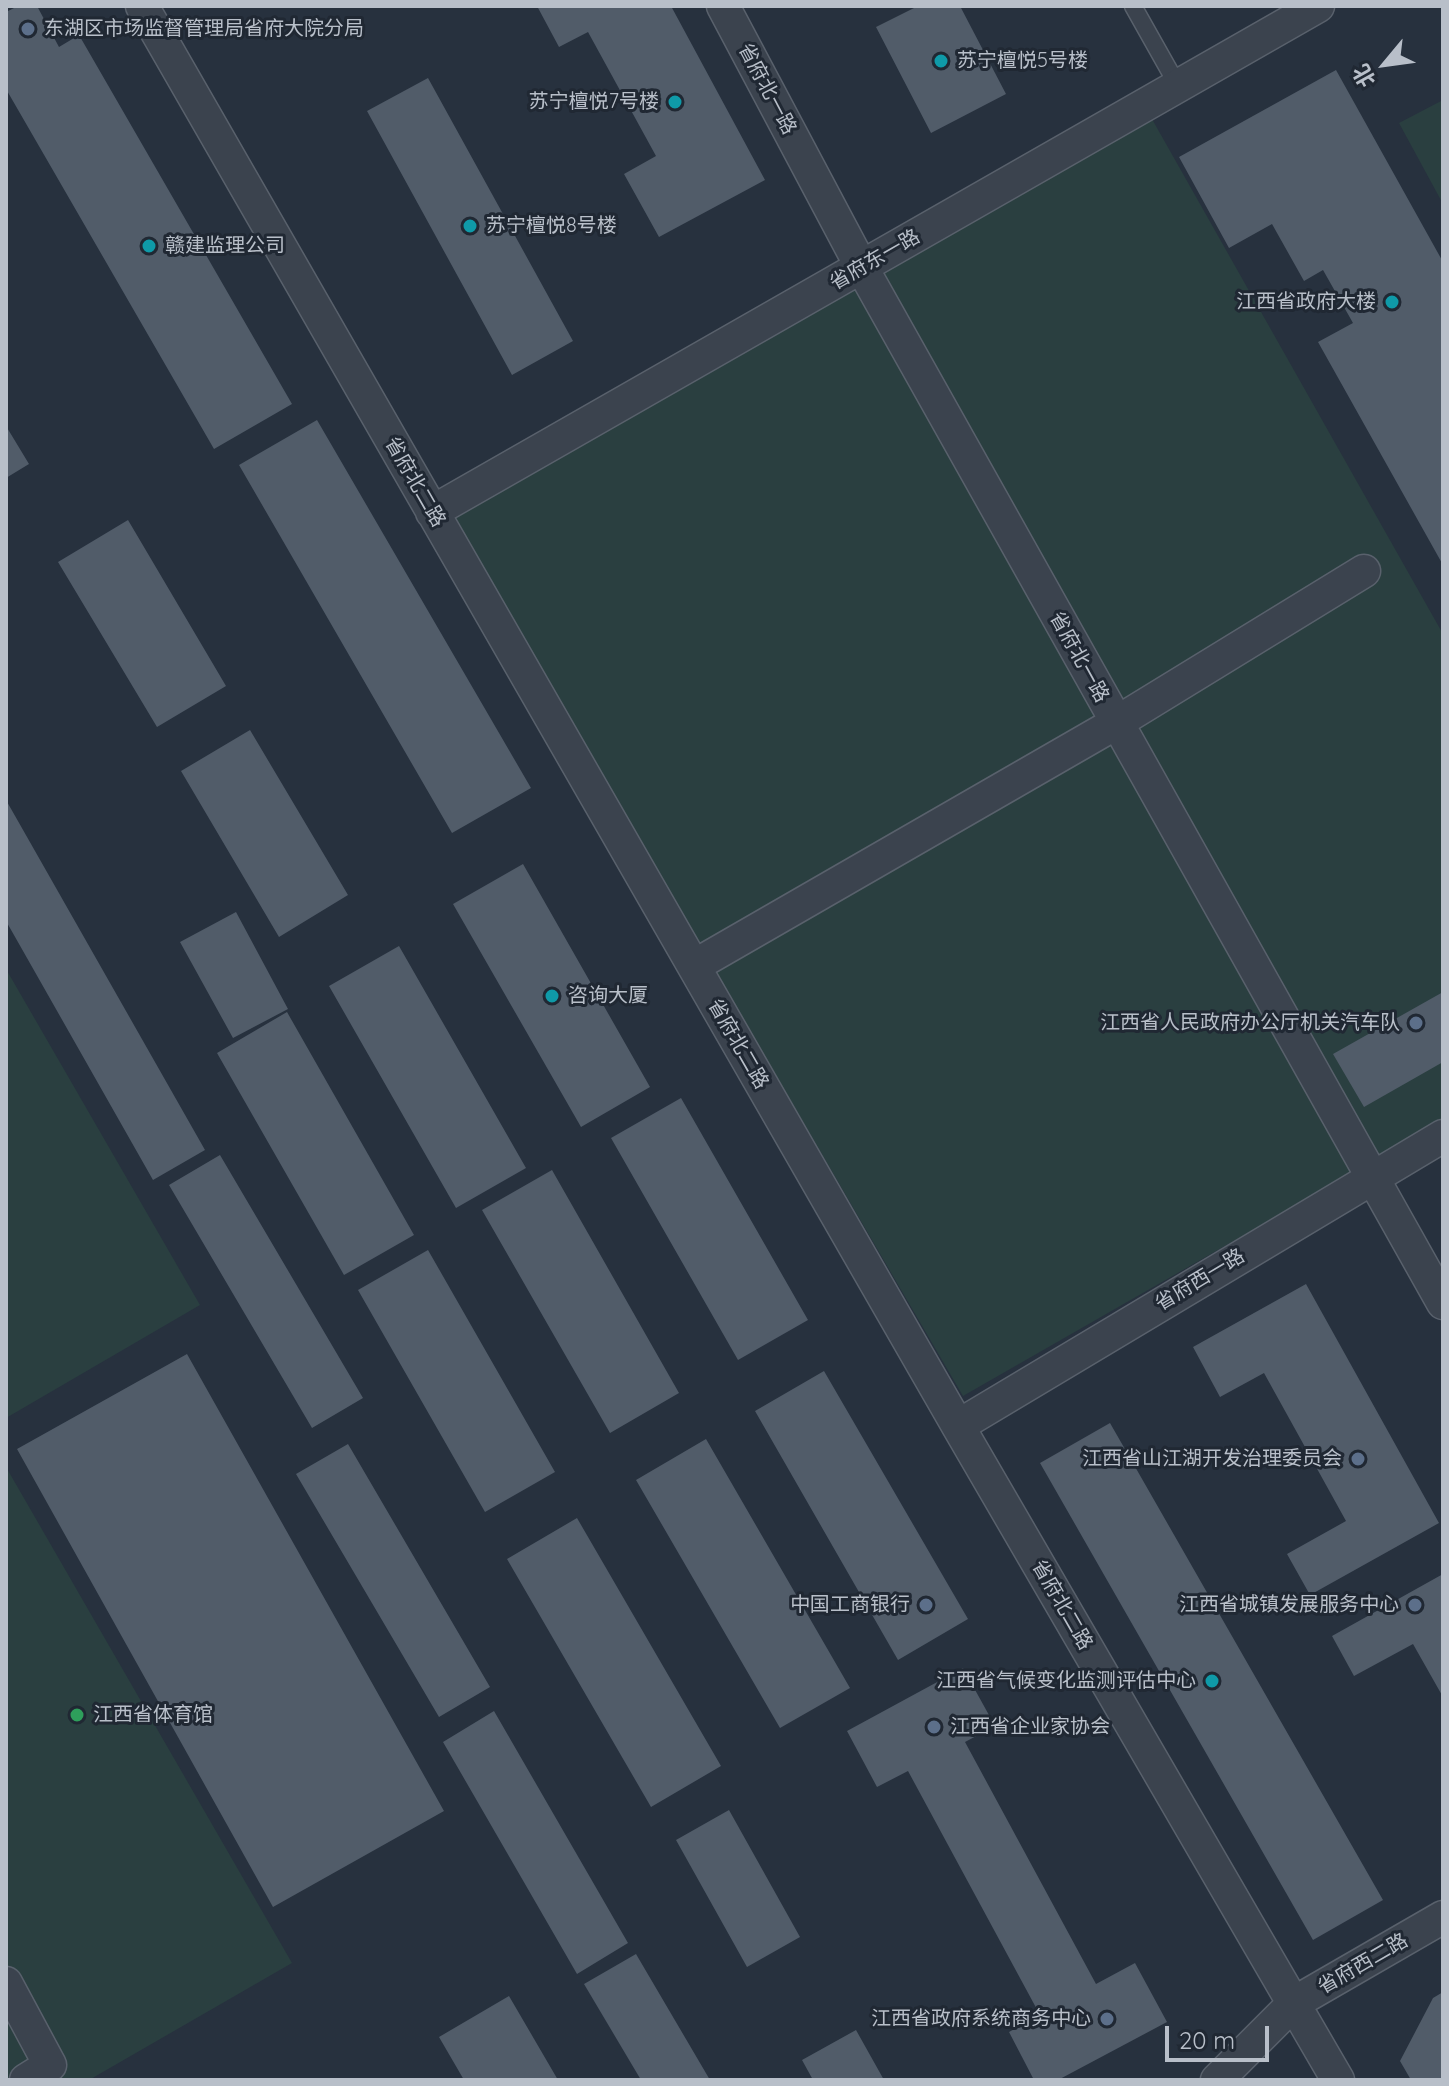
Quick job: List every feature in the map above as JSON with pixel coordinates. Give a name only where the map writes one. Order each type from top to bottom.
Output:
[{"type":"street","name":"省府北二路","points":[[142,6],[958,1426],[1338,2080]]},
{"type":"street","name":"省府北一路","points":[[723,6],[862,268],[1443,1303]]},
{"type":"street","name":"省府东一路","points":[[432,512],[1318,6]]},
{"type":"street","points":[[694,966],[1116,723],[1364,571]]},
{"type":"street","name":"省府西一路","points":[[958,1426],[1443,1136]]},
{"type":"street","name":"省府西二路","points":[[1217,2080],[1294,2003],[1443,1917]]},
{"type":"street","points":[[6,1983],[38,2073]]},
{"type":"lane","points":[[1133,6],[1178,86]]},
{"type":"green space","points":[[1443,100],[1443,204],[1399,123]]},
{"type":"green space","points":[[1148,112],[1443,634],[1443,1121],[963,1396],[449,515]]},
{"type":"green space","points":[[6,969],[200,1305],[6,1418]]},
{"type":"green space","name":"江西省体育馆","points":[[6,1467],[292,1963],[89,2080],[6,2080]]},
{"type":"building","name":"赣建监理公司","points":[[18,6],[37,6],[59,47],[79,35],[292,404],[214,449],[6,89],[6,12]]},
{"type":"building","name":"苏宁檀悦7号楼","points":[[537,6],[671,6],[765,180],[659,237],[624,174],[656,156],[588,32],[559,47]]},
{"type":"building","name":"苏宁檀悦5号楼","points":[[918,6],[960,6],[1006,94],[931,133],[876,27]]},
{"type":"building","name":"江西省政府大楼","points":[[1336,70],[1443,262],[1443,565],[1318,342],[1353,323],[1323,270],[1304,281],[1272,224],[1229,248],[1179,157]]},
{"type":"building","name":"苏宁檀悦8号楼","points":[[428,78],[573,341],[512,375],[367,111]]},
{"type":"building","points":[[317,420],[531,788],[452,833],[239,465]]},
{"type":"building","points":[[6,426],[29,464],[6,478]]},
{"type":"building","points":[[128,520],[226,686],[157,727],[58,562]]},
{"type":"building","points":[[250,730],[348,895],[279,937],[181,771]]},
{"type":"building","points":[[6,800],[205,1150],[153,1180],[6,921]]},
{"type":"building","name":"咨询大厦","points":[[523,864],[650,1087],[581,1127],[453,904]]},
{"type":"building","points":[[236,912],[288,1009],[233,1038],[180,942]]},
{"type":"building","points":[[399,946],[526,1168],[456,1208],[329,986]]},
{"type":"building","name":"江西省人民政府办公厅机关汽车队","points":[[1443,992],[1443,1062],[1364,1107],[1333,1054]]},
{"type":"building","points":[[287,1012],[414,1235],[344,1275],[217,1053]]},
{"type":"building","points":[[681,1098],[808,1320],[738,1360],[611,1138]]},
{"type":"building","points":[[220,1155],[363,1398],[312,1428],[169,1185]]},
{"type":"building","points":[[552,1170],[679,1393],[610,1433],[482,1210]]},
{"type":"building","points":[[428,1250],[555,1472],[485,1512],[358,1290]]},
{"type":"building","name":"江西省山江湖开发治理委员会","points":[[1306,1284],[1439,1523],[1310,1595],[1287,1554],[1346,1521],[1264,1373],[1220,1397],[1193,1347]]},
{"type":"building","points":[[187,1354],[444,1811],[273,1907],[17,1449]]},
{"type":"building","points":[[824,1371],[968,1619],[898,1660],[755,1411]]},
{"type":"building","name":"江西省气候变化监测评估中心","points":[[1110,1423],[1383,1900],[1313,1940],[1040,1463]]},
{"type":"building","points":[[706,1439],[850,1688],[780,1728],[636,1480]]},
{"type":"building","points":[[348,1444],[490,1687],[439,1717],[296,1474]]},
{"type":"building","points":[[577,1518],[721,1766],[651,1807],[507,1559]]},
{"type":"building","name":"江西省城镇发展服务中心","points":[[1443,1574],[1443,1697],[1413,1644],[1354,1676],[1332,1636]]},
{"type":"building","points":[[963,1668],[995,1726],[965,1742],[1096,1984],[1135,1963],[1167,2022],[1058,2080],[1034,2080],[1009,2032],[1040,2015],[908,1771],[877,1787],[847,1731]]},
{"type":"building","points":[[494,1711],[628,1943],[577,1974],[443,1742]]},
{"type":"building","points":[[729,1810],[800,1937],[747,1967],[676,1840]]},
{"type":"building","points":[[636,1954],[710,2080],[641,2080],[584,1984]]},
{"type":"building","points":[[1443,1992],[1443,2080],[1411,2080],[1400,2061],[1433,1998]]},
{"type":"building","points":[[509,1996],[558,2080],[464,2080],[439,2037]]},
{"type":"building","points":[[856,2030],[884,2080],[813,2080],[802,2060]]},
{"type":"place","name":"东湖区市场监督管理局省府大院分局","points":[[28,29]]},
{"type":"place","name":"苏宁檀悦5号楼","points":[[941,61]]},
{"type":"place","name":"苏宁檀悦7号楼","points":[[675,102]]},
{"type":"place","name":"苏宁檀悦8号楼","points":[[470,226]]},
{"type":"place","name":"赣建监理公司","points":[[149,246]]},
{"type":"place","name":"江西省政府大楼","points":[[1392,302]]},
{"type":"place","name":"咨询大厦","points":[[552,996]]},
{"type":"place","name":"江西省人民政府办公厅机关汽车队","points":[[1416,1023]]},
{"type":"place","name":"江西省山江湖开发治理委员会","points":[[1358,1459]]},
{"type":"place","name":"中国工商银行","points":[[926,1605]]},
{"type":"place","name":"江西省城镇发展服务中心","points":[[1415,1605]]},
{"type":"place","name":"江西省气候变化监测评估中心","points":[[1212,1681]]},
{"type":"place","name":"江西省体育馆","points":[[77,1715]]},
{"type":"place","name":"江西省企业家协会","points":[[934,1727]]},
{"type":"place","name":"江西省政府系统商务中心","points":[[1107,2019]]}]
